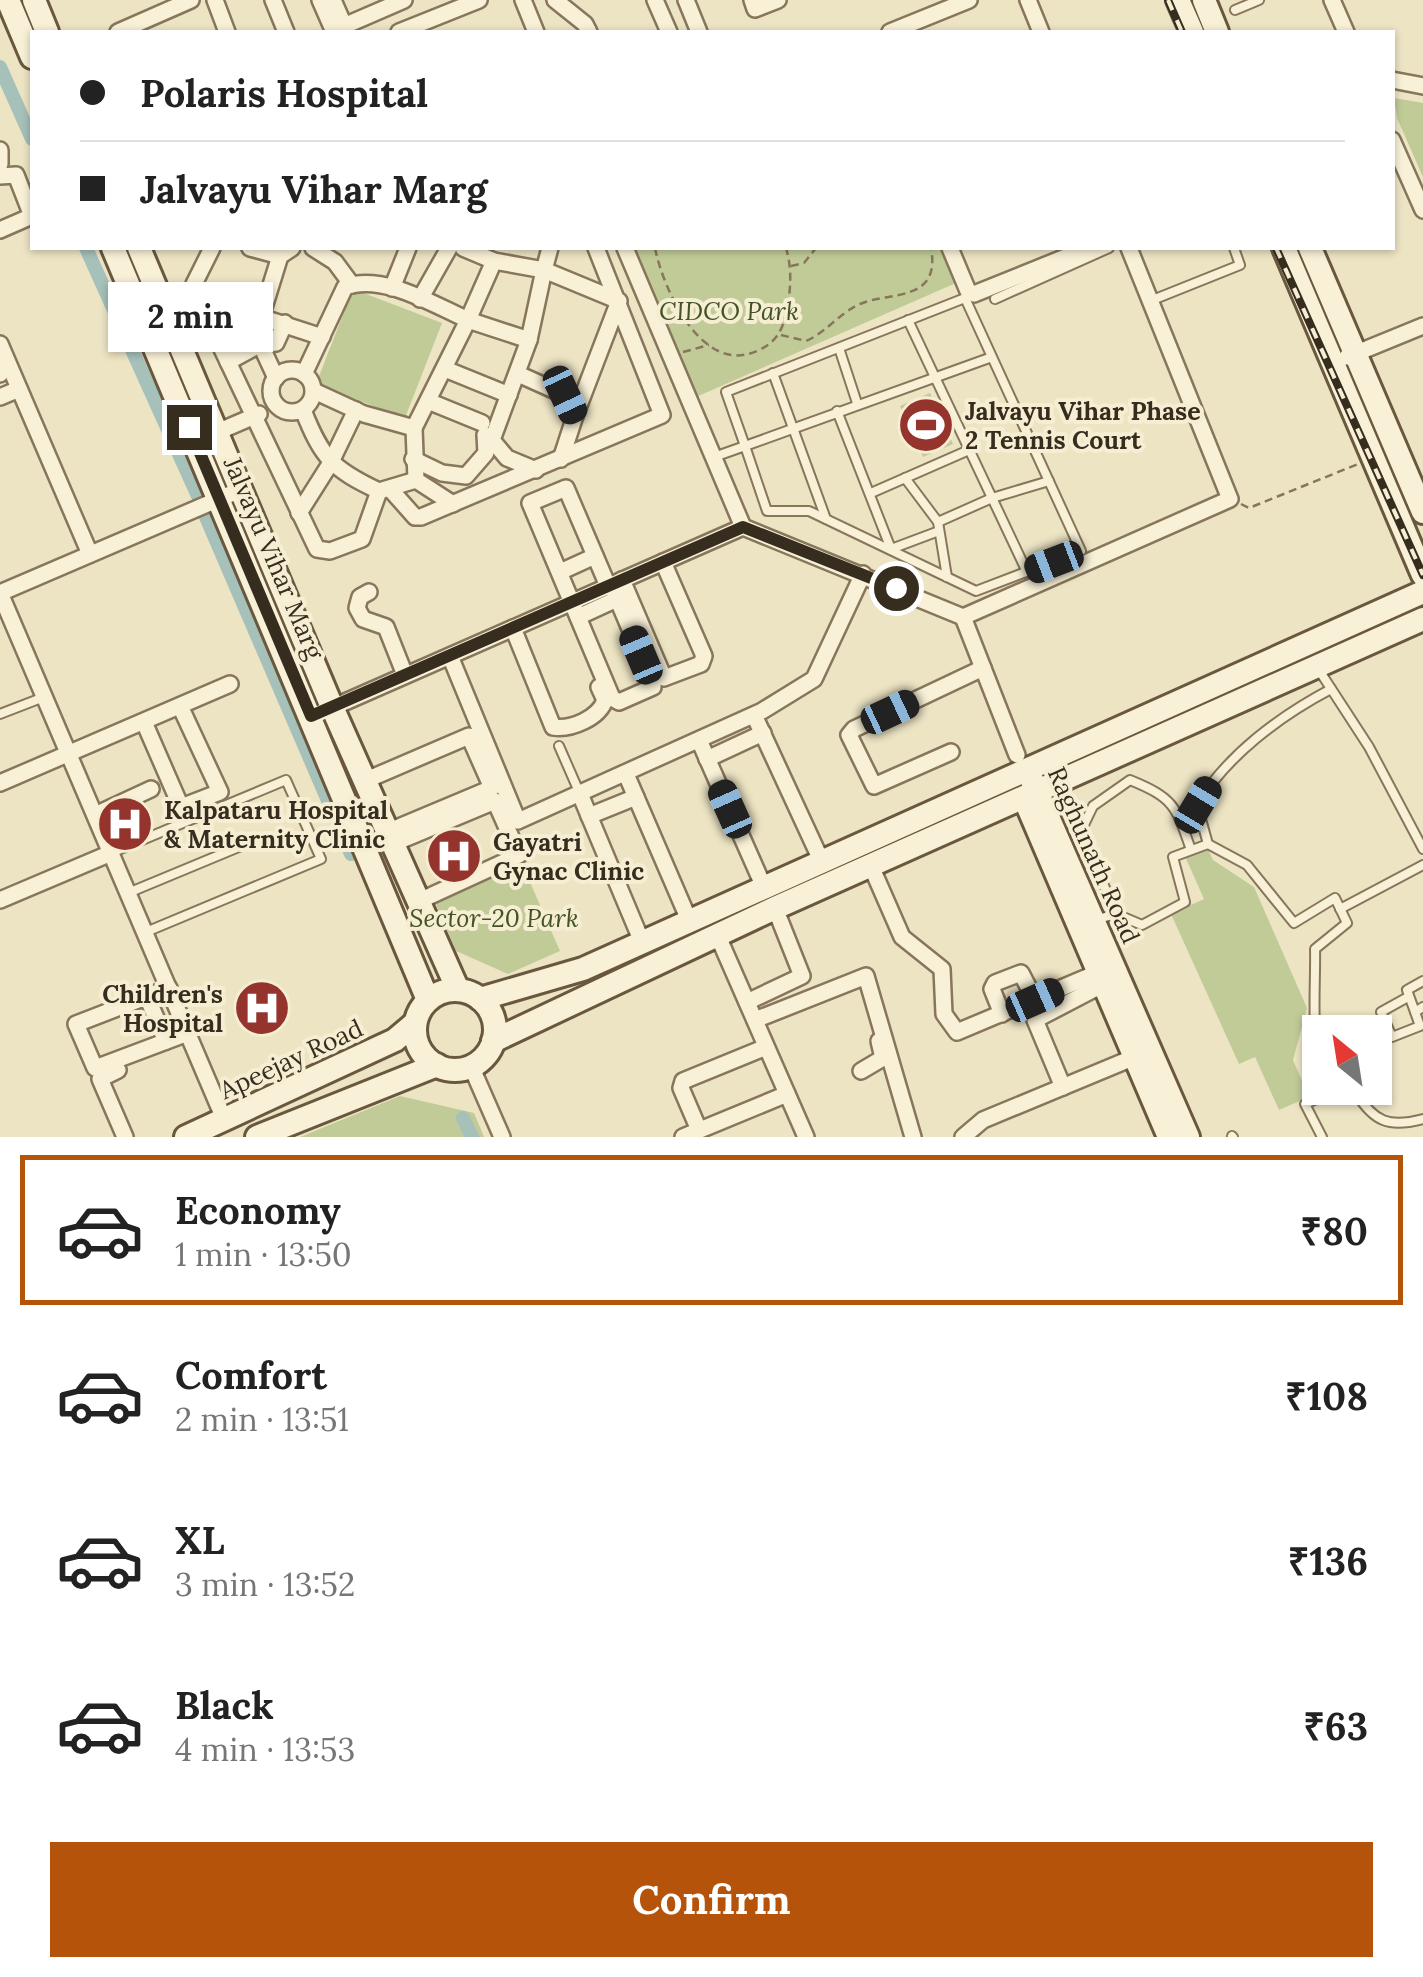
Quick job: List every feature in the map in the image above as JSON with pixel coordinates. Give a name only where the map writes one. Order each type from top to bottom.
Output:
[{"type":"main road","points":[[8,0],[30,52]]},
{"type":"main road","points":[[34,0],[46,30]]},
{"type":"main road","points":[[1178,0],[1191,30]]},
{"type":"main road","points":[[1204,0],[1217,30]]},
{"type":"main road","name":"Jalvayu Vihar Marg","points":[[114,250],[322,712],[428,1000]]},
{"type":"main road","name":"Jalvayu Vihar Marg","points":[[140,250],[213,429],[223,497]]},
{"type":"main road","points":[[1285,250],[1423,512]]},
{"type":"main road","points":[[1311,250],[1375,458],[1423,575]]},
{"type":"main road","points":[[1369,616],[1390,603],[1406,583],[1412,546]]},
{"type":"main road","points":[[1423,592],[1019,765],[583,969],[428,1000],[415,1023],[419,1048],[436,1065],[448,1069],[471,1066],[493,1041],[717,934],[1423,619]]},
{"type":"main road","name":"Jalvayu Vihar Marg","points":[[322,712],[364,782],[417,902],[470,994]]},
{"type":"main road","name":"Raghunath Road","points":[[1019,765],[1100,979],[1188,1137]]},
{"type":"main road","name":"Raghunath Road","points":[[1031,794],[1105,917],[1169,1137]]},
{"type":"main road","points":[[470,994],[493,1018],[493,1041]]},
{"type":"main road","name":"Apeejay Road","points":[[186,1137],[396,1040],[415,1023]]},
{"type":"main road","points":[[257,1137],[436,1065]]},
{"type":"street","points":[[123,30],[191,0]]},
{"type":"street","points":[[215,0],[226,30]]},
{"type":"street","points":[[273,0],[285,30]]},
{"type":"street","points":[[320,0],[339,29]]},
{"type":"street","points":[[333,0],[339,29]]},
{"type":"street","points":[[339,29],[404,0]]},
{"type":"street","points":[[404,30],[478,0]]},
{"type":"street","points":[[523,0],[535,30]]},
{"type":"street","points":[[555,0],[588,30]]},
{"type":"street","points":[[654,0],[667,30]]},
{"type":"street","points":[[686,0],[699,30]]},
{"type":"street","points":[[752,0],[756,9],[778,0]]},
{"type":"street","points":[[895,30],[969,0]]},
{"type":"street","points":[[1028,0],[1040,30]]},
{"type":"street","points":[[1332,0],[1345,30]]},
{"type":"street","points":[[1395,81],[1423,86]]},
{"type":"street","points":[[1395,147],[1423,210]]},
{"type":"street","points":[[0,150],[0,164]]},
{"type":"street","points":[[0,176],[16,175],[30,211]]},
{"type":"street","points":[[0,230],[30,217]]},
{"type":"street","points":[[211,250],[194,284],[200,297],[322,336]]},
{"type":"street","points":[[316,250],[338,266],[352,284]]},
{"type":"street","points":[[338,266],[342,250]]},
{"type":"street","points":[[392,288],[407,250]]},
{"type":"street","points":[[420,299],[448,250]]},
{"type":"street","points":[[469,250],[494,261],[544,270],[620,300]]},
{"type":"street","points":[[536,470],[507,458],[492,440],[529,340],[549,250]]},
{"type":"street","points":[[597,250],[620,300],[662,415]]},
{"type":"street","points":[[626,250],[743,527]]},
{"type":"street","points":[[951,250],[968,290],[974,294],[1083,250]]},
{"type":"street","points":[[964,617],[1162,524],[1230,500],[1129,250]]},
{"type":"street","points":[[274,402],[276,378],[259,345],[253,313],[286,252]]},
{"type":"street","points":[[453,504],[416,480],[412,459],[414,428],[446,369],[494,261]]},
{"type":"street","points":[[304,374],[345,288],[352,284],[392,288],[529,340]]},
{"type":"street","points":[[561,459],[620,300]]},
{"type":"street","points":[[228,362],[259,345],[276,343],[285,323]]},
{"type":"street","points":[[1344,358],[1423,326]]},
{"type":"street","points":[[212,328],[309,540],[317,549],[330,551],[362,539],[385,490],[416,480]]},
{"type":"street","points":[[0,344],[90,554]]},
{"type":"street","points":[[446,369],[509,395]]},
{"type":"street","points":[[276,378],[292,370],[304,374],[314,391],[356,410],[414,428]]},
{"type":"street","points":[[518,374],[565,395],[575,416]]},
{"type":"street","points":[[0,396],[20,389]]},
{"type":"street","points":[[303,410],[314,391]]},
{"type":"street","points":[[213,429],[274,402]]},
{"type":"street","points":[[274,402],[289,412],[303,410]]},
{"type":"street","points":[[412,459],[442,472],[466,476],[486,454],[484,429],[428,402]]},
{"type":"street","points":[[303,410],[330,464],[385,490],[415,518],[691,402]]},
{"type":"street","points":[[299,513],[330,464],[356,410]]},
{"type":"street","points":[[513,628],[550,722],[566,729],[600,712],[606,700],[560,572],[530,503],[566,488],[595,556],[664,678],[701,664],[704,656],[663,562]]},
{"type":"street","points":[[223,497],[0,593],[225,1120]]},
{"type":"street","points":[[322,712],[513,628],[571,608],[743,527],[964,617],[1019,765]]},
{"type":"street","points":[[560,572],[595,556]]},
{"type":"street","points":[[450,656],[518,821],[754,715],[814,680],[863,574]]},
{"type":"street","points":[[571,608],[616,702],[647,690],[653,683],[614,587]]},
{"type":"street","points":[[370,592],[360,597],[357,608],[363,619],[386,627],[405,676]]},
{"type":"street","points":[[951,752],[874,786],[849,736],[854,729],[983,668]]},
{"type":"street","points":[[0,783],[230,684]]},
{"type":"street","points":[[144,722],[182,807],[220,792],[180,706]]},
{"type":"street","points":[[754,715],[821,860]]},
{"type":"street","points":[[708,759],[763,734]]},
{"type":"street","points":[[364,782],[469,736],[492,788],[389,838]]},
{"type":"street","points":[[699,740],[763,885]]},
{"type":"street","points":[[626,774],[689,920]]},
{"type":"street","points":[[95,816],[151,789]]},
{"type":"street","points":[[580,794],[642,942]]},
{"type":"street","points":[[589,816],[636,797]]},
{"type":"street","points":[[389,838],[495,801],[519,856],[417,902]]},
{"type":"street","points":[[0,900],[111,853]]},
{"type":"street","points":[[871,866],[902,937],[942,968],[944,1014],[954,1030],[968,1030],[1035,1000],[1100,979]]},
{"type":"street","points":[[747,1002],[802,977],[774,908]]},
{"type":"street","points":[[717,934],[806,1137]]},
{"type":"street","points":[[1002,1014],[992,989],[995,982],[1021,973],[1035,1000]]},
{"type":"street","points":[[755,1020],[866,976],[877,1026],[913,1137]]},
{"type":"street","points":[[1063,1087],[1035,1020],[1100,979]]},
{"type":"street","points":[[169,988],[76,1024],[95,1069],[189,1037]]},
{"type":"street","points":[[146,997],[166,1042]]},
{"type":"street","points":[[125,1137],[100,1078],[189,1037]]},
{"type":"street","points":[[711,1130],[681,1088],[683,1080],[766,1046]]},
{"type":"street","points":[[861,1071],[882,1059],[886,1046]]},
{"type":"street","points":[[963,1137],[982,1120],[1142,1054]]},
{"type":"street","points":[[471,1066],[502,1137]]},
{"type":"street","points":[[683,1137],[711,1130],[787,1094]]},
{"type":"lane","points":[[1235,10],[1259,0]]},
{"type":"lane","points":[[995,299],[1105,250]]},
{"type":"lane","points":[[1150,301],[1240,265],[1235,250]]},
{"type":"lane","points":[[965,298],[1081,551],[976,591],[808,511],[767,511],[726,392],[839,348],[965,298]]},
{"type":"lane","points":[[908,320],[1027,572]]},
{"type":"lane","points":[[839,348],[858,403]]},
{"type":"lane","points":[[714,456],[934,374],[992,357]]},
{"type":"lane","points":[[773,373],[796,427],[826,519]]},
{"type":"lane","points":[[837,411],[891,549]]},
{"type":"lane","points":[[871,493],[969,450]]},
{"type":"lane","points":[[905,478],[939,526],[947,577]]},
{"type":"lane","points":[[891,549],[992,498],[1049,480]]},
{"type":"lane","points":[[1317,667],[1369,748],[1423,849]]},
{"type":"lane","points":[[1316,1015],[1315,949],[1348,923],[1335,898],[1294,924],[1247,865],[1208,844],[1198,805],[1212,780],[1285,713],[1331,689]]},
{"type":"lane","points":[[0,714],[44,696]]},
{"type":"lane","points":[[559,746],[580,794]]},
{"type":"lane","points":[[111,853],[286,780],[321,859],[145,932]]},
{"type":"lane","points":[[1191,850],[1178,812],[1166,795],[1130,780],[1093,806],[1081,831],[1105,917],[1142,925],[1185,902],[1173,858],[1208,844]]},
{"type":"lane","points":[[128,894],[258,839]]},
{"type":"lane","points":[[1340,908],[1423,865]]},
{"type":"lane","points":[[1408,998],[1382,1012],[1395,1039],[1420,1026],[1419,1010],[1406,990],[1423,982]]},
{"type":"lane","points":[[1306,1105],[1322,1137]]},
{"type":"lane","points":[[1364,1105],[1377,1120],[1390,1124],[1423,1119]]},
{"type":"path","points":[[656,250],[672,301],[710,345]]},
{"type":"path","points":[[672,356],[710,345],[751,354],[780,335],[791,287],[786,250]]},
{"type":"path","points":[[789,266],[804,263],[814,250]]},
{"type":"path","points":[[780,335],[806,341],[857,305],[911,294],[929,272],[931,250]]},
{"type":"path","points":[[1230,500],[1250,508],[1375,458]]},
{"type":"green space","points":[[1395,98],[1423,103],[1423,177],[1397,118]]},
{"type":"green space","name":"CIDCO Park","points":[[632,250],[943,250],[956,283],[696,397]]},
{"type":"green space","points":[[353,289],[442,323],[405,418],[316,384]]},
{"type":"green space","name":"Jalvayu Vihar Phase 2 Tennis Court","points":[[930,393],[953,444],[923,457],[900,406]]},
{"type":"green space","points":[[1206,845],[1213,860],[1254,887],[1307,1008],[1302,1015],[1293,1060],[1302,1081],[1302,1100],[1279,1110],[1255,1057],[1239,1064],[1171,914],[1204,899],[1184,854]]},
{"type":"green space","name":"Sector-20 Park","points":[[519,857],[560,951],[508,974],[456,951],[432,895]]},
{"type":"green space","points":[[400,1096],[474,1113],[484,1137],[300,1137]]},
{"type":"waterway","points":[[0,67],[30,134]]},
{"type":"waterway","points":[[87,250],[198,496]]},
{"type":"waterway","points":[[206,517],[351,854]]},
{"type":"waterway","points":[[463,1118],[472,1137]]},
{"type":"railway","points":[[1168,0],[1181,30]]},
{"type":"railway","points":[[1277,250],[1423,575]]},
{"type":"place","name":"Jalvayu Vihar Phase 2 Tennis Court","points":[[926,425]]},
{"type":"place","name":"Kalpataru Hospital & Maternity Clinic","points":[[125,824]]},
{"type":"place","name":"Gayatri Gynac Clinic","points":[[454,856]]},
{"type":"place","name":"Children's Hospital","points":[[262,1008]]},
{"type":"route","points":[[189,427],[311,716],[743,527],[896,588]]}]
